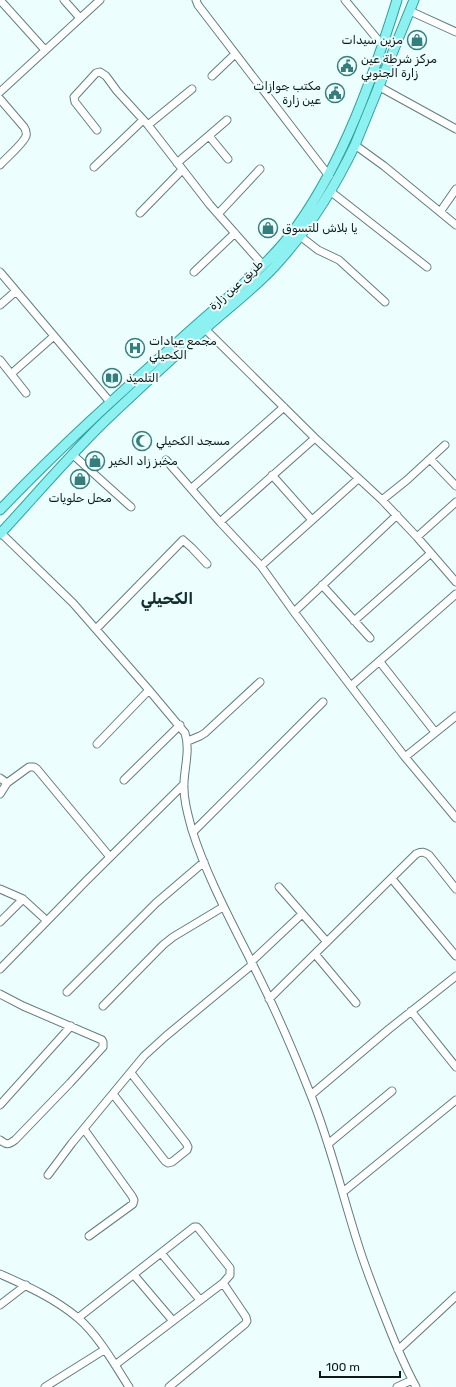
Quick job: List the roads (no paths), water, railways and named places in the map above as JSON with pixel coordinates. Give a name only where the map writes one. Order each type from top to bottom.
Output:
[{"type":"main road","name":"طريق عين زارة","points":[[0,510],[60,448],[263,265],[296,228],[329,176],[356,115],[383,46],[397,0]]},
{"type":"main road","name":"طريق عين زارة","points":[[1,533],[72,454],[105,421],[275,267],[300,236],[330,191],[355,145],[413,1]]},
{"type":"main road","points":[[20,490],[31,499]]},
{"type":"street","points":[[0,0],[45,50]]},
{"type":"street","points":[[64,0],[80,18]]},
{"type":"street","points":[[0,92],[100,0]]},
{"type":"street","points":[[196,0],[198,5],[235,54],[329,176]]},
{"type":"street","points":[[345,0],[383,46]]},
{"type":"street","points":[[410,11],[456,32]]},
{"type":"street","points":[[212,76],[235,54]]},
{"type":"street","points":[[97,130],[75,102],[74,97],[98,72],[103,73],[106,76],[218,214],[263,265]]},
{"type":"street","points":[[378,86],[456,129]]},
{"type":"street","points":[[94,167],[145,123],[192,89]]},
{"type":"street","points":[[0,99],[27,131],[22,142],[0,165]]},
{"type":"street","points":[[177,163],[227,120]]},
{"type":"street","points":[[209,136],[228,159]]},
{"type":"street","points":[[355,145],[384,166],[456,225]]},
{"type":"street","points":[[218,214],[260,169]]},
{"type":"street","points":[[140,213],[182,170]]},
{"type":"street","points":[[440,212],[456,189]]},
{"type":"street","points":[[330,191],[427,267]]},
{"type":"street","points":[[194,272],[235,233]]},
{"type":"street","points":[[300,236],[318,250],[339,260],[385,302]]},
{"type":"street","points":[[0,272],[110,402]]},
{"type":"street","points":[[0,305],[16,291]]},
{"type":"street","points":[[205,329],[315,438],[382,500],[455,579]]},
{"type":"street","points":[[11,374],[54,336]]},
{"type":"street","points":[[0,360],[26,393]]},
{"type":"street","points":[[192,488],[284,407]]},
{"type":"street","points":[[220,522],[315,438]]},
{"type":"street","points":[[382,500],[407,480],[445,445]]},
{"type":"street","points":[[72,454],[131,507]]},
{"type":"street","points":[[430,459],[456,486]]},
{"type":"street","points":[[166,460],[261,566],[294,612],[405,757],[456,818]]},
{"type":"street","points":[[272,475],[312,520]]},
{"type":"street","points":[[261,566],[358,479]]},
{"type":"street","points":[[417,537],[456,502]]},
{"type":"street","points":[[294,612],[397,515]]},
{"type":"street","points":[[1,533],[96,629],[180,724],[185,733],[188,741],[184,784],[188,814],[193,832],[223,907],[270,999],[311,1095],[328,1144],[358,1244],[376,1295],[398,1350],[416,1387]]},
{"type":"street","points":[[96,629],[183,540],[186,541],[207,564]]},
{"type":"street","points":[[354,621],[431,553]]},
{"type":"street","points":[[322,585],[370,638]]},
{"type":"street","points":[[351,686],[456,594]]},
{"type":"street","points":[[380,662],[435,732]]},
{"type":"street","points":[[188,741],[205,733],[260,682]]},
{"type":"street","points":[[97,744],[149,690]]},
{"type":"street","points":[[193,832],[323,702]]},
{"type":"street","points":[[405,757],[456,716]]},
{"type":"street","points":[[124,780],[180,724]]},
{"type":"street","points":[[0,794],[7,784],[29,767],[34,767],[110,857]]},
{"type":"street","points":[[0,778],[7,784]]},
{"type":"street","points":[[0,969],[46,920],[184,784]]},
{"type":"street","points":[[270,999],[416,854],[425,852],[456,889]]},
{"type":"street","points":[[67,992],[156,903],[204,862]]},
{"type":"street","points":[[392,879],[456,956]]},
{"type":"street","points":[[279,887],[328,942]]},
{"type":"street","points":[[0,889],[23,899],[46,920]]},
{"type":"street","points":[[0,922],[23,899]]},
{"type":"street","points":[[103,1006],[173,936],[223,907]]},
{"type":"street","points":[[48,1175],[144,1056],[252,963],[302,914]]},
{"type":"street","points":[[315,954],[356,1003]]},
{"type":"street","points":[[311,1095],[411,1011],[455,979]]},
{"type":"street","points":[[0,994],[104,1042],[103,1047],[15,1140],[9,1144],[6,1144],[0,1140]]},
{"type":"street","points":[[411,1011],[456,1067]]},
{"type":"street","points":[[0,1105],[71,1026]]},
{"type":"street","points":[[113,1094],[165,1161],[168,1163],[172,1162],[187,1150],[188,1147],[186,1143],[131,1073]]},
{"type":"street","points":[[328,1144],[392,1091]]},
{"type":"street","points":[[343,1192],[456,1100]]},
{"type":"street","points":[[84,1129],[134,1200],[133,1204],[89,1236]]},
{"type":"street","points":[[78,1318],[194,1227],[197,1227],[230,1268],[230,1275],[223,1283],[115,1365]]},
{"type":"street","points":[[161,1252],[200,1300]]},
{"type":"street","points":[[0,1274],[44,1294],[78,1318],[88,1328],[129,1387]]},
{"type":"street","points":[[134,1275],[172,1321]]},
{"type":"street","points":[[169,1387],[247,1321],[246,1317],[223,1283]]},
{"type":"street","points":[[0,1305],[26,1285]]},
{"type":"street","points":[[398,1350],[456,1296]]},
{"type":"street","points":[[45,1387],[104,1350]]},
{"type":"street","points":[[397,1387],[412,1380]]},
{"type":"place","name":"مزين سيدات","points":[[417,40]]},
{"type":"place","name":"مركز شرطة عين زارة الجنوبي","points":[[347,66]]},
{"type":"place","name":"مكتب جوازات عين زارة","points":[[335,93]]},
{"type":"place","name":"يا بلاش للتسوق","points":[[268,228]]},
{"type":"place","name":"مجمع عيادات الكحيلي","points":[[135,348]]},
{"type":"place","name":"التلميذ","points":[[112,378]]},
{"type":"place","name":"مسجد الكحيلي","points":[[142,441]]},
{"type":"place","name":"مخبز زاد الخير","points":[[95,461]]},
{"type":"place","name":"محل حلويات","points":[[80,479]]},
{"type":"district","name":"الكحيلي","points":[[167,598]]}]
